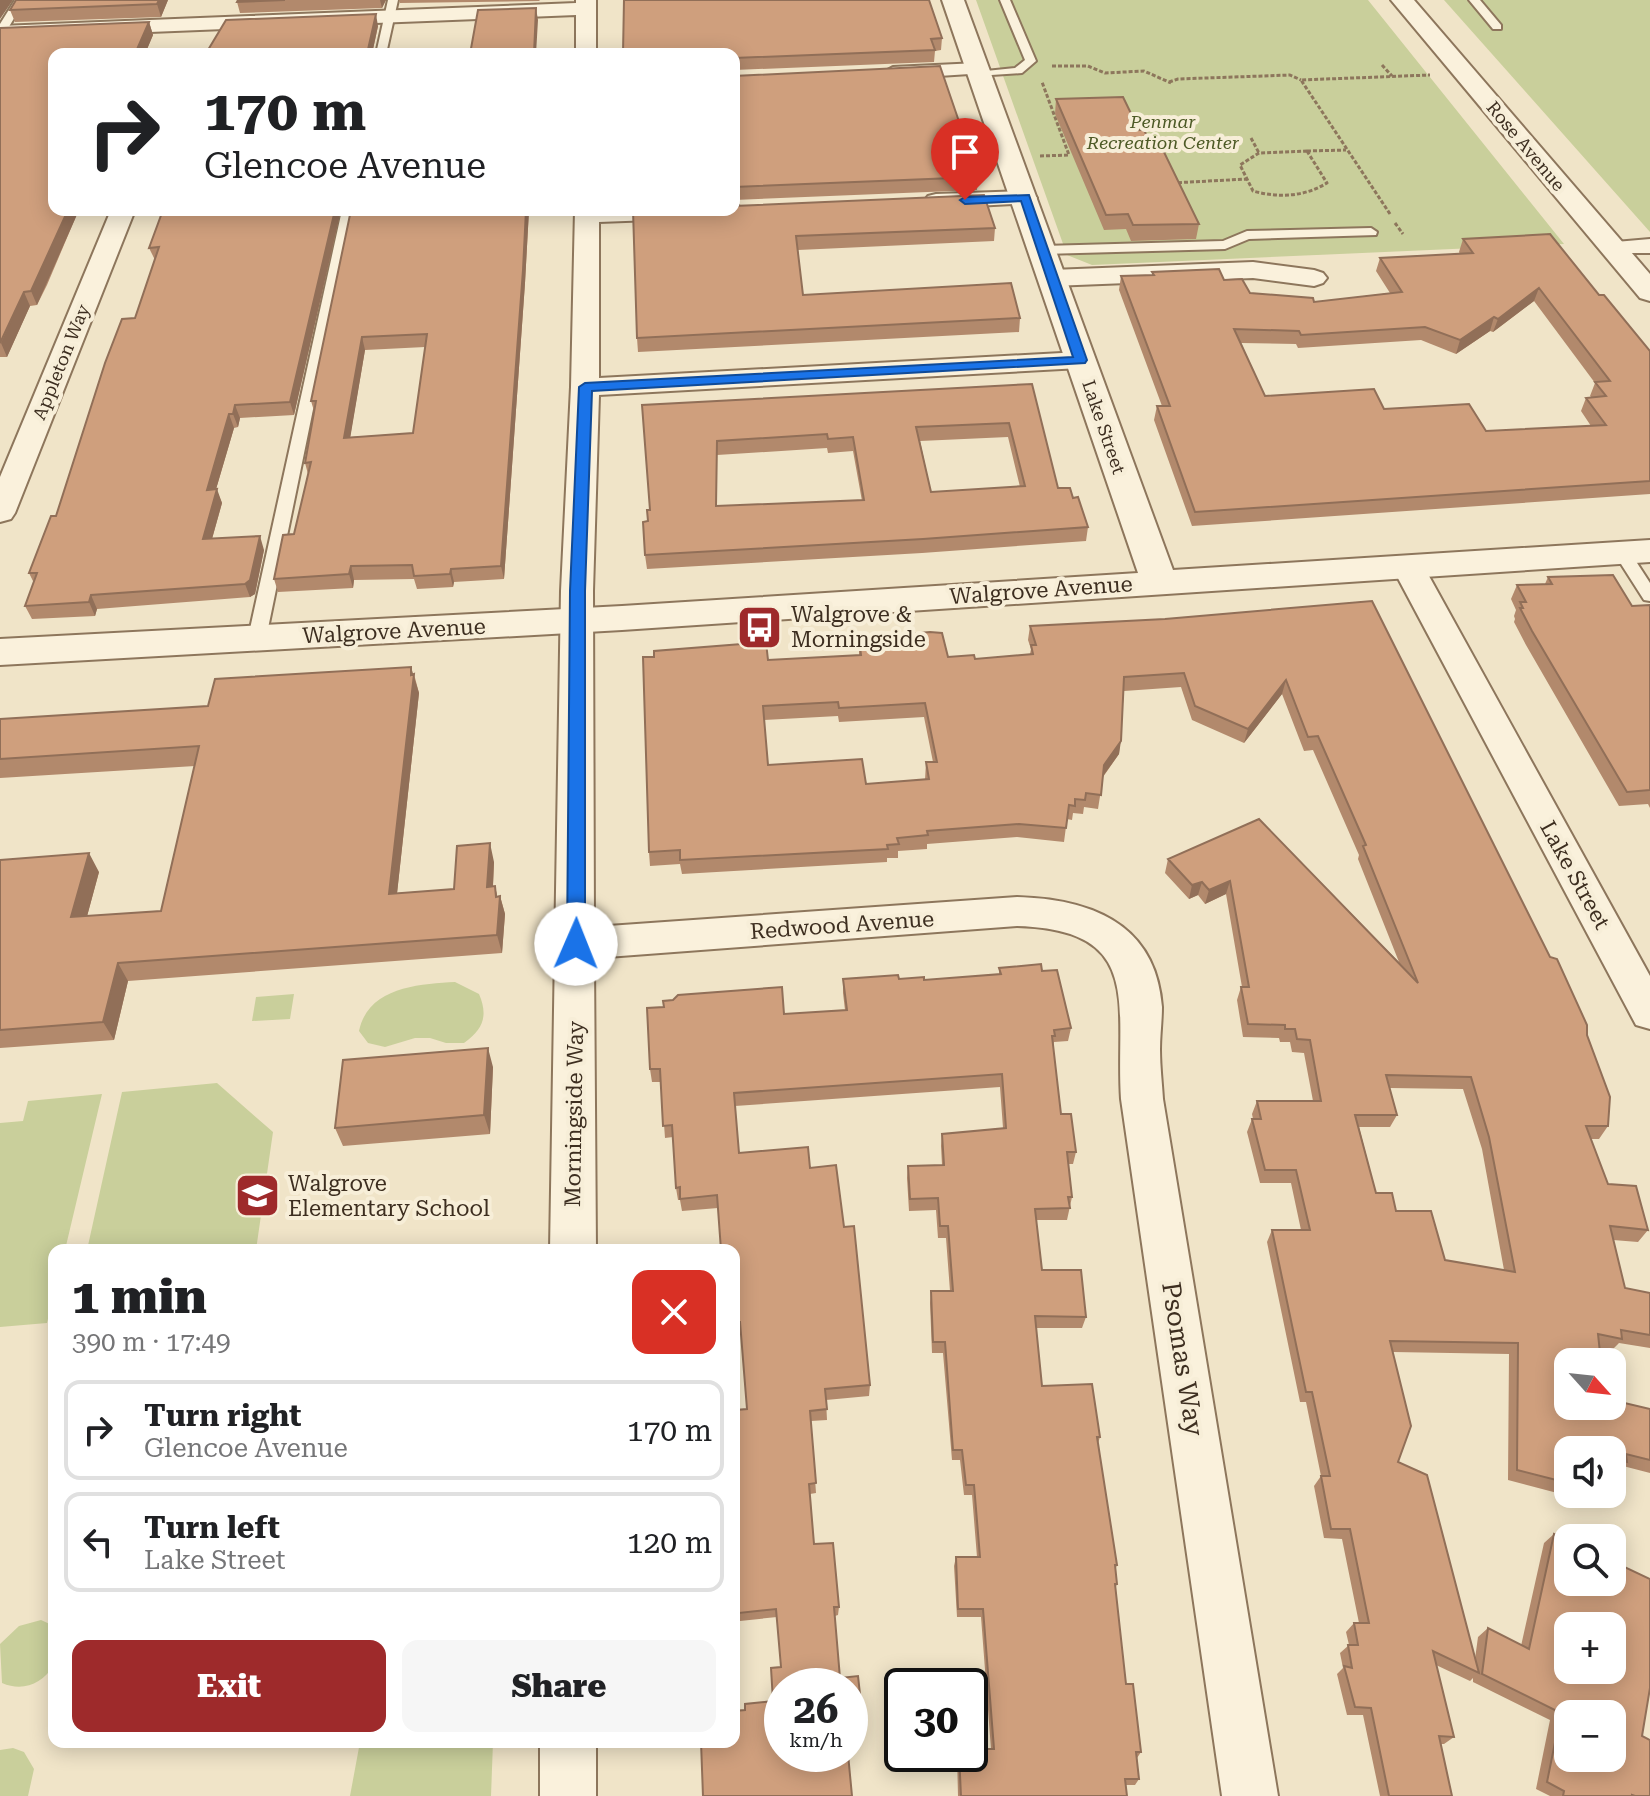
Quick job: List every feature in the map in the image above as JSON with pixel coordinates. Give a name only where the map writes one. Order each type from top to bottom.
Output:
[{"type":"street","points":[[194,34],[208,0]]},
{"type":"street","name":"Lake Street","points":[[953,0],[1159,581]]},
{"type":"street","name":"Rose Avenue","points":[[1402,0],[1650,292]]},
{"type":"street","points":[[0,32],[194,34],[391,8],[585,5],[586,48]]},
{"type":"street","points":[[874,74],[980,73]]},
{"type":"street","points":[[918,202],[1025,198]]},
{"type":"street","name":"Appleton Way","points":[[0,513],[121,216]]},
{"type":"street","name":"Morningside Way","points":[[573,1244],[578,621],[587,216]]},
{"type":"street","points":[[1613,248],[1650,246]]},
{"type":"street","points":[[1048,264],[1253,270],[1314,278]]},
{"type":"street","points":[[585,387],[1080,360]]},
{"type":"street","name":"Walgrove Avenue","points":[[0,652],[578,621],[1636,552]]},
{"type":"street","name":"Lake Street","points":[[1408,567],[1650,1013]]},
{"type":"street","name":"Redwood Avenue","points":[[576,944],[958,917],[1014,909],[1062,912],[1104,931]]},
{"type":"street","name":"Psomas Way","points":[[1104,931],[1131,962],[1142,1002],[1139,1050],[1142,1099],[1250,1796]]},
{"type":"street","points":[[568,1748],[568,1796]]},
{"type":"lane","points":[[0,32],[20,0]]},
{"type":"lane","points":[[980,73],[1018,71],[1031,61],[1005,0]]},
{"type":"lane","points":[[1474,0],[1497,27]]},
{"type":"lane","points":[[382,48],[391,8]]},
{"type":"lane","points":[[257,638],[347,216]]},
{"type":"lane","points":[[1048,264],[1225,245],[1247,235],[1371,232]]},
{"type":"lane","points":[[1636,552],[1650,596]]},
{"type":"path","points":[[1028,66],[1079,65],[1105,73],[1144,71],[1170,82],[1290,75],[1310,81],[1435,75]]},
{"type":"path","points":[[1382,65],[1392,77]]},
{"type":"path","points":[[980,73],[1041,77],[1069,155],[1010,157]]},
{"type":"path","points":[[1301,80],[1403,234]]},
{"type":"path","points":[[1251,138],[1259,153]]},
{"type":"path","points":[[1307,151],[1327,183],[1314,194],[1262,194],[1253,191],[1240,165],[1259,153],[1307,151],[1347,150]]},
{"type":"path","points":[[1167,171],[1204,246]]},
{"type":"path","points":[[1172,183],[1247,179]]},
{"type":"path","points":[[1391,217],[1399,216]]},
{"type":"green space","name":"Penmar Recreation Center","points":[[976,0],[1368,0],[1564,244],[1092,265],[1067,255]]},
{"type":"green space","points":[[1444,0],[1650,0],[1650,232]]},
{"type":"green space","points":[[455,982],[479,994],[483,1009],[480,1027],[464,1043],[415,1038],[385,1047],[368,1043],[359,1031],[364,1016],[384,997],[411,987]]},
{"type":"green space","points":[[294,994],[290,1019],[252,1021],[256,997]]},
{"type":"green space","points":[[217,1083],[273,1132],[257,1244],[88,1244],[122,1092]]},
{"type":"green space","points":[[102,1094],[66,1244],[48,1244],[47,1323],[0,1327],[0,1123],[23,1121],[28,1101]]},
{"type":"green space","points":[[41,1620],[48,1623],[48,1672],[38,1681],[17,1687],[2,1683],[0,1644],[19,1626]]},
{"type":"green space","points":[[13,1748],[24,1752],[34,1769],[28,1796],[0,1796],[0,1750]]},
{"type":"green space","points":[[359,1748],[493,1748],[491,1796],[350,1796]]},
{"type":"building","points":[[16,0],[159,0],[157,4],[10,10]]},
{"type":"building","points":[[238,0],[285,0],[237,2]]},
{"type":"building","points":[[624,0],[929,0],[942,38],[931,39],[935,50],[740,58],[740,48],[623,48]]},
{"type":"building","points":[[536,8],[534,48],[471,48],[478,10]]},
{"type":"building","points":[[376,14],[368,48],[209,48],[226,20]]},
{"type":"building","points":[[149,22],[138,48],[48,48],[48,216],[65,216],[31,291],[24,292],[0,343],[0,28]]},
{"type":"building","points":[[940,66],[978,177],[740,187],[740,76]]},
{"type":"building","points":[[1123,97],[1139,130],[1144,130],[1153,148],[1162,148],[1199,224],[1133,225],[1128,214],[1106,215],[1056,99]]},
{"type":"building","points":[[984,195],[995,228],[796,236],[803,295],[1011,283],[1020,318],[637,338],[633,216],[740,216],[740,206]]},
{"type":"building","points":[[161,216],[334,216],[290,402],[235,405],[233,414],[229,414],[207,490],[217,489],[203,539],[260,536],[250,580],[245,584],[91,595],[89,602],[25,606],[37,573],[29,573],[51,516],[56,516],[105,363],[122,319],[135,318],[159,247],[149,248]]},
{"type":"building","points":[[350,216],[526,216],[501,566],[451,569],[450,574],[414,576],[412,565],[351,566],[349,574],[274,579],[283,535],[294,534],[311,462],[305,463],[316,401],[311,401]],"holes":[[[427,334],[413,433],[344,438],[362,337]]]},
{"type":"building","points":[[1550,234],[1650,351],[1650,481],[1195,512],[1157,406],[1170,406],[1121,276],[1219,269],[1224,280],[1242,279],[1250,293],[1313,298],[1314,302],[1402,292],[1380,258],[1473,253],[1463,239]],"holes":[[[1539,288],[1610,381],[1595,382],[1606,396],[1586,398],[1606,425],[1486,431],[1469,404],[1384,409],[1374,389],[1265,396],[1234,329],[1299,331],[1301,335],[1425,327],[1460,340],[1494,317],[1498,319]]]},
{"type":"building","points":[[1032,384],[1058,488],[1070,488],[1073,498],[1078,497],[1088,527],[645,555],[643,522],[648,521],[647,510],[650,510],[642,405]],"holes":[[[1009,423],[1025,486],[931,492],[916,427]],[[827,434],[828,439],[853,437],[864,500],[716,506],[717,441]]]},
{"type":"building","points":[[1613,575],[1632,606],[1650,605],[1650,790],[1627,792],[1520,608],[1523,608],[1520,602],[1526,602],[1517,585],[1552,584],[1548,577]]},
{"type":"building","points":[[1372,601],[1550,957],[1557,959],[1587,1025],[1587,1035],[1610,1097],[1608,1126],[1586,1126],[1608,1184],[1636,1186],[1648,1230],[1610,1226],[1625,1288],[1650,1293],[1650,1335],[1621,1330],[1622,1339],[1598,1334],[1600,1348],[1554,1348],[1554,1420],[1626,1420],[1626,1403],[1650,1409],[1650,1460],[1626,1454],[1626,1436],[1554,1436],[1554,1479],[1517,1470],[1518,1343],[1390,1341],[1411,1426],[1398,1462],[1427,1475],[1479,1673],[1433,1651],[1454,1737],[1439,1736],[1452,1796],[1389,1796],[1371,1708],[1355,1707],[1344,1666],[1352,1668],[1348,1645],[1358,1645],[1354,1623],[1369,1623],[1350,1529],[1331,1529],[1321,1476],[1330,1476],[1312,1392],[1306,1392],[1272,1230],[1310,1230],[1296,1170],[1265,1170],[1252,1119],[1261,1119],[1257,1101],[1321,1101],[1310,1040],[1297,1039],[1295,1029],[1285,1029],[1285,1025],[1248,1024],[1241,987],[1249,987],[1230,881],[1209,890],[1202,882],[1192,885],[1168,859],[1259,819],[1418,983],[1363,846],[1366,845],[1318,736],[1308,737],[1286,680],[1248,729],[1195,706],[1184,673],[1124,677],[1121,741],[1104,765],[1101,795],[1086,793],[1085,800],[1075,799],[1075,806],[1069,805],[1066,828],[1019,824],[927,831],[928,835],[897,838],[899,844],[887,845],[888,849],[680,860],[680,850],[649,852],[643,657],[654,657],[654,651],[766,642],[768,660],[861,655],[859,638],[930,632],[942,633],[948,657],[974,655],[975,659],[1033,654],[1031,645],[1036,645],[1030,626],[1165,619]],"holes":[[[838,702],[839,708],[925,703],[937,762],[926,762],[929,779],[866,784],[862,759],[768,765],[763,706]],[[1386,1075],[1471,1077],[1489,1137],[1515,1272],[1445,1260],[1431,1211],[1396,1211],[1392,1193],[1376,1193],[1355,1115],[1397,1115]]]},
{"type":"building","points":[[411,667],[411,675],[414,674],[389,894],[454,889],[457,846],[490,843],[487,887],[495,886],[496,897],[500,896],[497,935],[118,963],[103,1022],[0,1030],[0,860],[89,853],[71,917],[161,911],[199,746],[0,759],[0,719],[208,706],[215,679]]},
{"type":"building","points":[[1041,964],[1042,971],[1057,970],[1071,1028],[1054,1030],[1055,1036],[1052,1036],[1061,1114],[1071,1114],[1076,1152],[1067,1152],[1072,1197],[1068,1197],[1070,1208],[1035,1209],[1042,1270],[1081,1270],[1086,1317],[1035,1316],[1042,1386],[1092,1384],[1117,1565],[1115,1584],[1126,1684],[1133,1684],[1141,1752],[1136,1752],[1139,1779],[1125,1779],[1127,1796],[961,1796],[960,1772],[988,1772],[988,1749],[994,1749],[983,1609],[958,1609],[956,1557],[980,1557],[974,1485],[966,1485],[962,1450],[953,1450],[945,1342],[933,1342],[931,1291],[953,1291],[948,1226],[940,1226],[938,1198],[910,1199],[908,1166],[944,1165],[942,1134],[1006,1128],[1002,1074],[734,1093],[739,1153],[808,1147],[810,1168],[836,1165],[844,1227],[854,1226],[870,1385],[825,1389],[827,1409],[810,1411],[816,1483],[809,1484],[814,1544],[833,1543],[839,1607],[834,1607],[839,1668],[771,1668],[781,1667],[776,1609],[740,1613],[740,1410],[747,1409],[740,1322],[740,1244],[721,1244],[717,1195],[680,1199],[680,1187],[676,1188],[672,1125],[663,1126],[660,1069],[650,1069],[647,1008],[664,1007],[663,1001],[673,1000],[678,995],[782,987],[784,1014],[847,1010],[843,979],[898,975],[899,979],[924,977],[924,980],[1001,974],[999,968]]},
{"type":"building","points":[[488,1048],[484,1115],[335,1128],[343,1060]]},
{"type":"building","points":[[1554,1534],[1554,1596],[1626,1596],[1626,1568],[1650,1579],[1650,1688],[1642,1736],[1650,1740],[1650,1796],[1563,1796],[1564,1791],[1547,1782],[1554,1748],[1554,1772],[1626,1772],[1626,1700],[1554,1700],[1554,1710],[1482,1674],[1488,1628],[1529,1649]]},
{"type":"building","points":[[764,1702],[764,1772],[850,1772],[852,1796],[703,1796],[701,1748],[740,1748],[740,1710],[745,1710],[745,1704]]},
{"type":"place","name":"Walgrove & Morningside","points":[[760,627]]},
{"type":"place","name":"Walgrove Elementary School","points":[[257,1196]]},
{"type":"route","points":[[576,944],[577,591],[585,387],[1080,360],[1025,198],[965,200]]}]
